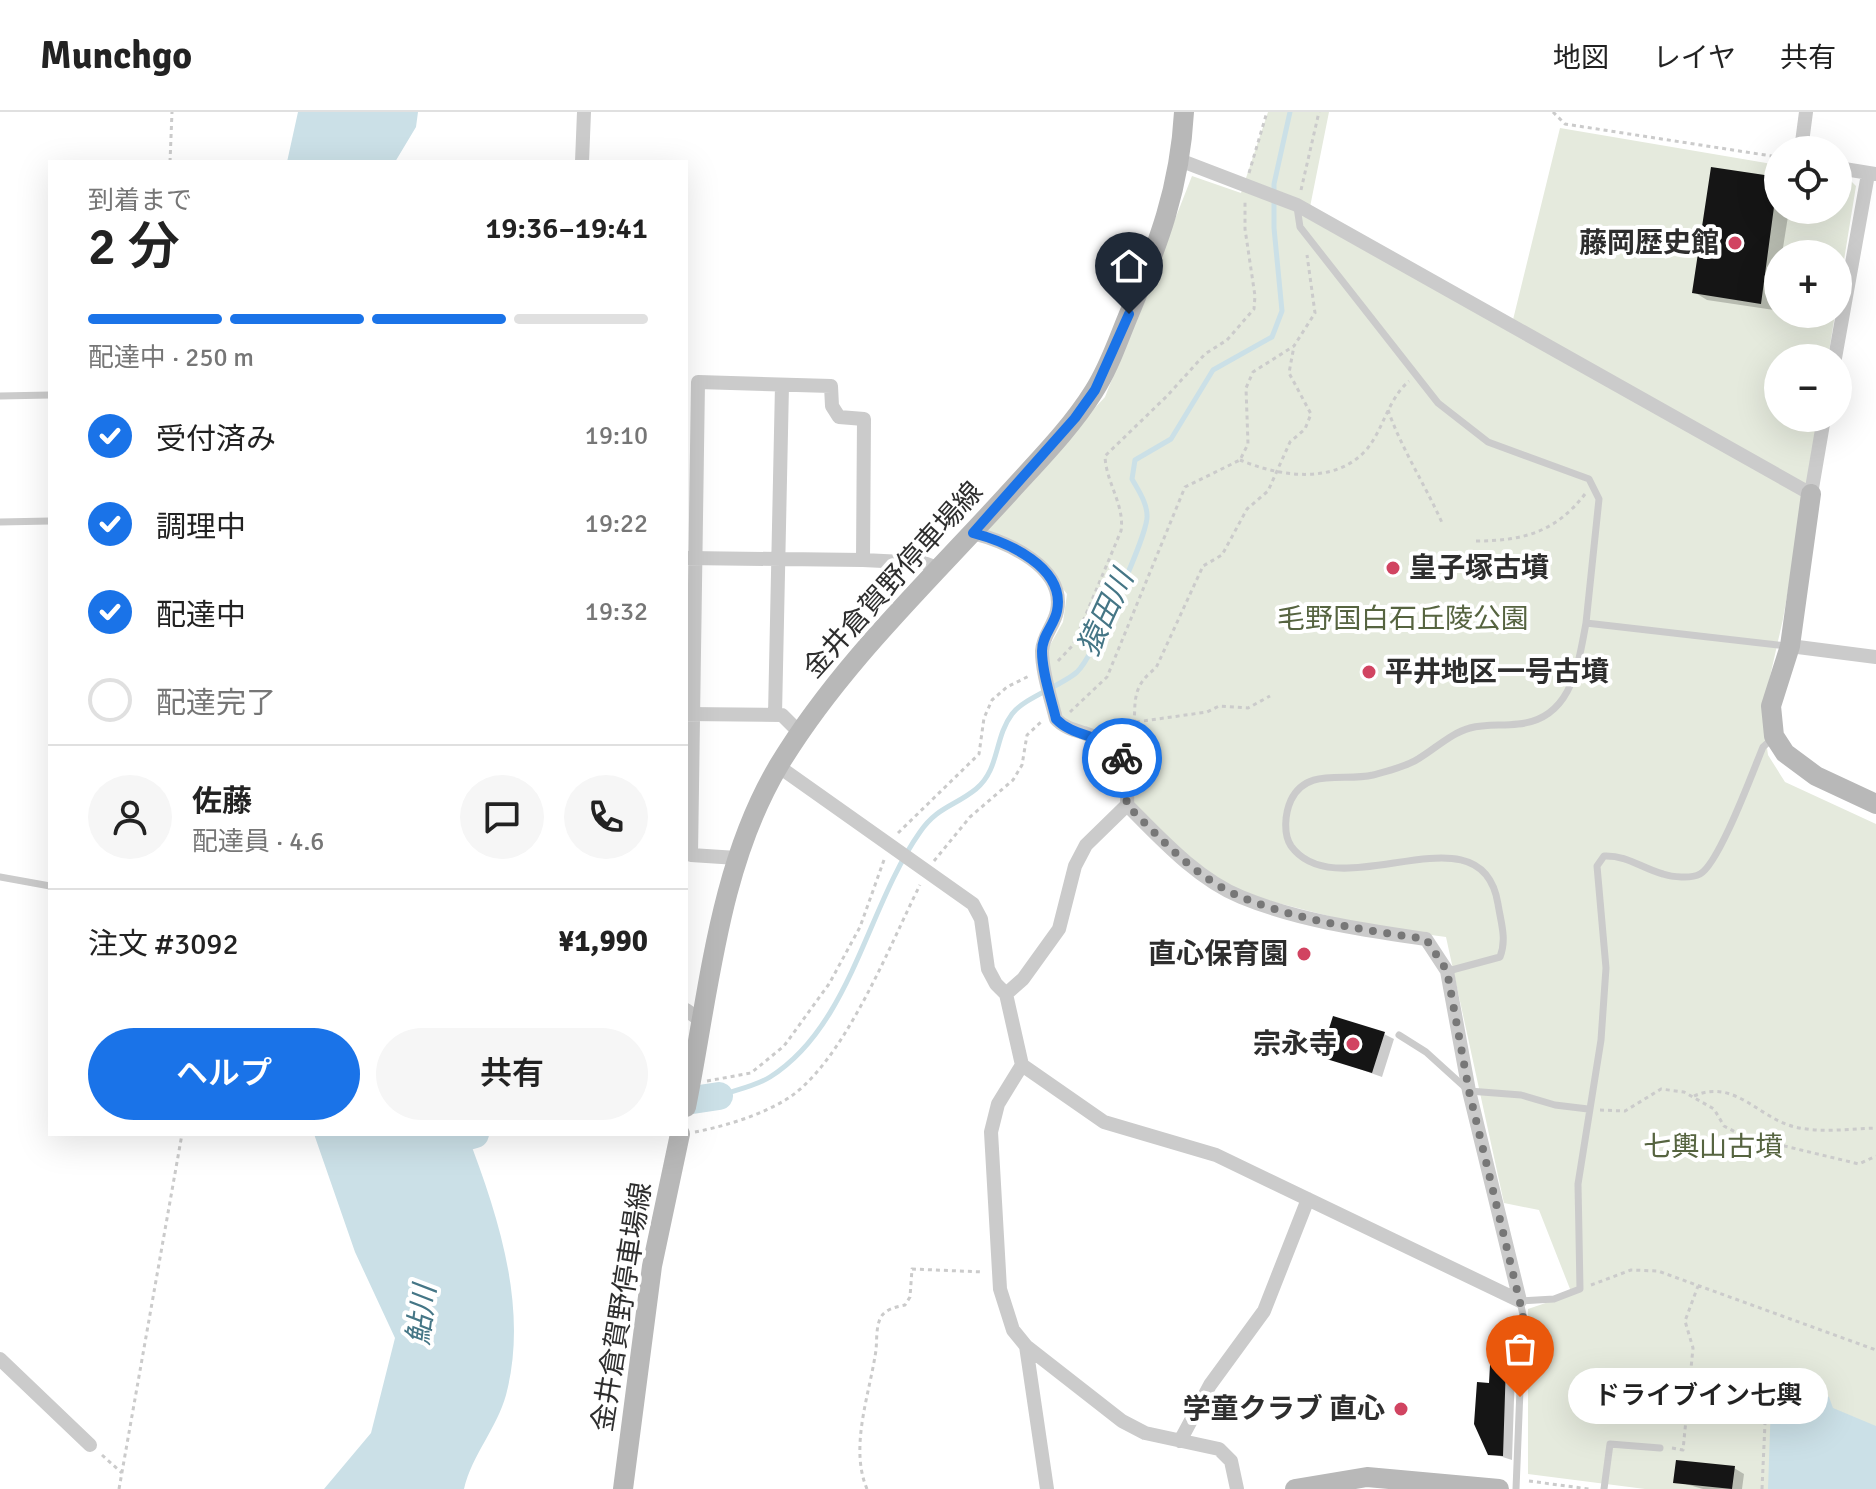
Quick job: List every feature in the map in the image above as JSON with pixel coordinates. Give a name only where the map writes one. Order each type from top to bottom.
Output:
[{"type":"main road","name":"金井倉賀野停車場線","points":[[689,1091],[695,1016],[737,858],[778,766],[827,695],[1075,418],[1095,390],[1148,269],[1182,161],[1184,112]]},
{"type":"main road","points":[[1811,494],[1790,646],[1771,706],[1774,736],[1785,753],[1798,764],[1876,804]]},
{"type":"main road","name":"金井倉賀野停車場線","points":[[623,1489],[652,1266],[680,1136]]},
{"type":"main road","points":[[1295,1489],[1367,1477],[1468,1487],[1508,1484]]},
{"type":"street","points":[[582,160],[584,112]]},
{"type":"street","points":[[1803,136],[1806,112]]},
{"type":"street","points":[[1182,161],[1293,203],[1811,494],[1822,432]]},
{"type":"street","points":[[1838,344],[1872,174],[1852,170]]},
{"type":"street","points":[[737,858],[691,855],[692,382],[831,386],[832,406],[839,417],[864,419],[863,560]]},
{"type":"street","points":[[775,715],[782,385]]},
{"type":"street","points":[[973,533],[1021,550],[1049,579],[1059,595],[1057,615],[1044,636],[1042,653],[1056,719],[1116,748],[1123,760],[1127,805],[1192,866],[1239,897],[1292,913],[1426,939],[1447,971],[1469,1091],[1520,1301]]},
{"type":"street","points":[[691,558],[863,560],[924,563],[940,569]]},
{"type":"street","points":[[1790,646],[1876,657]]},
{"type":"street","points":[[690,714],[782,715],[800,733]]},
{"type":"street","points":[[778,766],[973,904],[981,919],[988,969],[1006,994],[1022,1065],[1104,1122],[1216,1155],[1520,1301]]},
{"type":"street","points":[[1006,994],[1023,979],[1059,929],[1075,866],[1086,845],[1127,805]]},
{"type":"street","points":[[1022,1065],[998,1104],[991,1132],[1004,1311],[1026,1346],[1122,1421],[1145,1433],[1219,1449],[1231,1461],[1237,1489]]},
{"type":"street","points":[[1180,1441],[1210,1385],[1264,1311],[1308,1199]]},
{"type":"street","points":[[1026,1346],[1047,1489]]},
{"type":"street","points":[[0,1359],[90,1445]]},
{"type":"lane","points":[[1293,203],[1300,227],[1438,403],[1488,442],[1589,479],[1599,499],[1578,669],[1570,689],[1557,707],[1537,720],[1467,729],[1415,761],[1365,777],[1324,777],[1304,783],[1291,799],[1285,820],[1288,842],[1300,858],[1325,869],[1455,858],[1481,866],[1495,885],[1505,944],[1500,957],[1489,963],[1447,971]]},
{"type":"lane","points":[[0,396],[48,395]]},
{"type":"lane","points":[[0,522],[48,521]]},
{"type":"lane","points":[[1586,623],[1790,646]]},
{"type":"lane","points":[[1516,1489],[1508,1484],[1523,1315],[1520,1301],[1554,1299],[1580,1289],[1578,1184],[1601,1040],[1606,968],[1597,866],[1604,856],[1619,855],[1664,875],[1691,877],[1702,873],[1720,847],[1763,747],[1774,736]]},
{"type":"lane","points":[[0,877],[48,886]]},
{"type":"lane","points":[[1399,1035],[1426,1052],[1469,1091],[1521,1095],[1555,1105],[1588,1109]]},
{"type":"lane","points":[[1604,1489],[1610,1444],[1660,1448]]},
{"type":"path","points":[[170,160],[172,112]]},
{"type":"path","points":[[689,1091],[751,1073],[784,1046],[829,984],[860,927],[888,844],[979,754],[984,718],[992,700],[1023,677],[1045,671],[1073,645],[1121,531],[1123,516],[1106,475],[1105,456],[1205,354],[1227,340],[1254,309],[1255,296],[1245,229],[1250,185],[1267,112]]},
{"type":"path","points":[[1293,203],[1319,112]]},
{"type":"path","points":[[1553,112],[1565,124],[1764,155]]},
{"type":"path","points":[[1123,760],[1136,722],[1134,695],[1142,679],[1156,668],[1203,566],[1222,555],[1247,509],[1268,491],[1290,442],[1305,429],[1311,414],[1289,373],[1294,346],[1315,313],[1313,277],[1300,227]]},
{"type":"path","points":[[688,1133],[728,1125],[785,1101],[820,1069],[844,1035],[928,870],[970,817],[1013,780],[1022,765],[1027,735],[1041,722],[1073,711],[1107,677],[1185,487],[1240,460],[1248,444],[1246,388],[1253,372],[1294,346]]},
{"type":"path","points":[[1240,460],[1277,472],[1303,476],[1349,463],[1366,450],[1399,390],[1416,375]]},
{"type":"path","points":[[1388,410],[1402,446],[1421,476],[1443,525]]},
{"type":"path","points":[[1476,541],[1511,541],[1546,531],[1569,515],[1593,485]]},
{"type":"path","points":[[1136,722],[1207,712],[1219,706],[1248,708],[1270,696]]},
{"type":"path","points":[[1588,1109],[1625,1111],[1661,1089],[1694,1096],[1714,1109],[1724,1126],[1743,1136],[1859,1164],[1876,1156]]},
{"type":"path","points":[[1694,1096],[1709,1089],[1741,1096],[1773,1119],[1796,1127],[1876,1128]]},
{"type":"path","points":[[119,1489],[182,1136]]},
{"type":"path","points":[[867,1489],[859,1473],[867,1384],[876,1354],[880,1318],[886,1310],[905,1305],[910,1297],[912,1269],[999,1272]]},
{"type":"path","points":[[1580,1289],[1631,1270],[1658,1271],[1876,1350]]},
{"type":"path","points":[[1660,1448],[1683,1450],[1693,1348],[1685,1321],[1698,1285]]},
{"type":"path","points":[[1762,1489],[1766,1401]]},
{"type":"path","points":[[90,1445],[122,1473]]},
{"type":"path","points":[[1508,1484],[1589,1489]]},
{"type":"green space","name":"毛野国白石丘陵公園","points":[[1268,112],[1329,112],[1308,217],[1510,332],[1560,128],[1764,163],[1764,224],[1850,224],[1847,240],[1764,240],[1764,328],[1833,328],[1830,344],[1764,344],[1764,432],[1816,432],[1783,619],[1762,712],[1768,755],[1785,782],[1876,824],[1876,1489],[1645,1489],[1528,1474],[1528,1309],[1572,1294],[1539,1210],[1504,1203],[1446,937],[1372,927],[1239,893],[1194,863],[1132,804],[1132,769],[1116,746],[1058,717],[1045,654],[1063,622],[1067,594],[1031,554],[981,531],[1105,397],[1192,176],[1241,193]]},
{"type":"green space","name":"毛野国白石丘陵公園","points":[[1852,182],[1856,186],[1852,211]]},
{"type":"water","points":[[298,112],[418,112],[416,127],[396,160],[287,160]]},
{"type":"water","name":"鮎川","points":[[315,1136],[468,1136],[507,1262],[514,1329],[506,1395],[464,1489],[324,1489],[371,1433],[395,1338],[355,1252]]},
{"type":"water","points":[[1786,1381],[1829,1397],[1833,1408],[1876,1426],[1876,1489],[1768,1489],[1771,1403]]},
{"type":"building","name":"藤岡歴史館","points":[[1711,167],[1764,175],[1764,224],[1772,224],[1770,240],[1764,240],[1761,304],[1692,293]]},
{"type":"building","name":"宗永寺","points":[[1333,1016],[1385,1032],[1372,1073],[1320,1057]]},
{"type":"building","points":[[1492,1330],[1507,1332],[1503,1456],[1488,1455],[1474,1424],[1477,1382],[1489,1383]]},
{"type":"building","points":[[1676,1460],[1735,1466],[1732,1489],[1673,1483]]},
{"type":"waterway","name":"猿田川","points":[[719,1096],[770,1077],[798,1055],[839,997],[902,862],[920,832],[933,817],[984,781],[1012,714],[1034,697],[1070,677],[1085,662],[1117,598],[1147,518],[1142,497],[1132,479],[1135,460],[1171,439],[1213,370],[1272,337],[1282,311],[1274,228],[1274,184],[1290,112]]},
{"type":"waterway","name":"猿田川","points":[[688,1101],[719,1096]]},
{"type":"waterway","name":"猿田川","points":[[434,1146],[468,1136]]},
{"type":"way so far","points":[[1122,758],[1128,789],[1127,805],[1192,866],[1216,882],[1239,897],[1292,913],[1372,931],[1426,939],[1447,971],[1469,1091],[1523,1315],[1520,1397]]},
{"type":"place","name":"藤岡歴史館","points":[[1735,243]]},
{"type":"place","name":"皇子塚古墳","points":[[1393,568]]},
{"type":"place","name":"平井地区一号古墳","points":[[1369,672]]},
{"type":"place","name":"直心保育園","points":[[1304,954]]},
{"type":"place","name":"宗永寺","points":[[1353,1044]]},
{"type":"place","name":"ドライブイン七輿","points":[[1520,1397]]},
{"type":"place","name":"学童クラブ 直心","points":[[1401,1409]]},
{"type":"route","points":[[1122,758],[1116,748],[1098,737],[1060,724],[1056,719],[1042,653],[1044,636],[1057,615],[1059,595],[1049,579],[1021,550],[1001,540],[973,533],[1075,418],[1095,390],[1129,314]]},
{"type":"park label","name":"七輿山古墳","points":[[1713,1147]]}]
